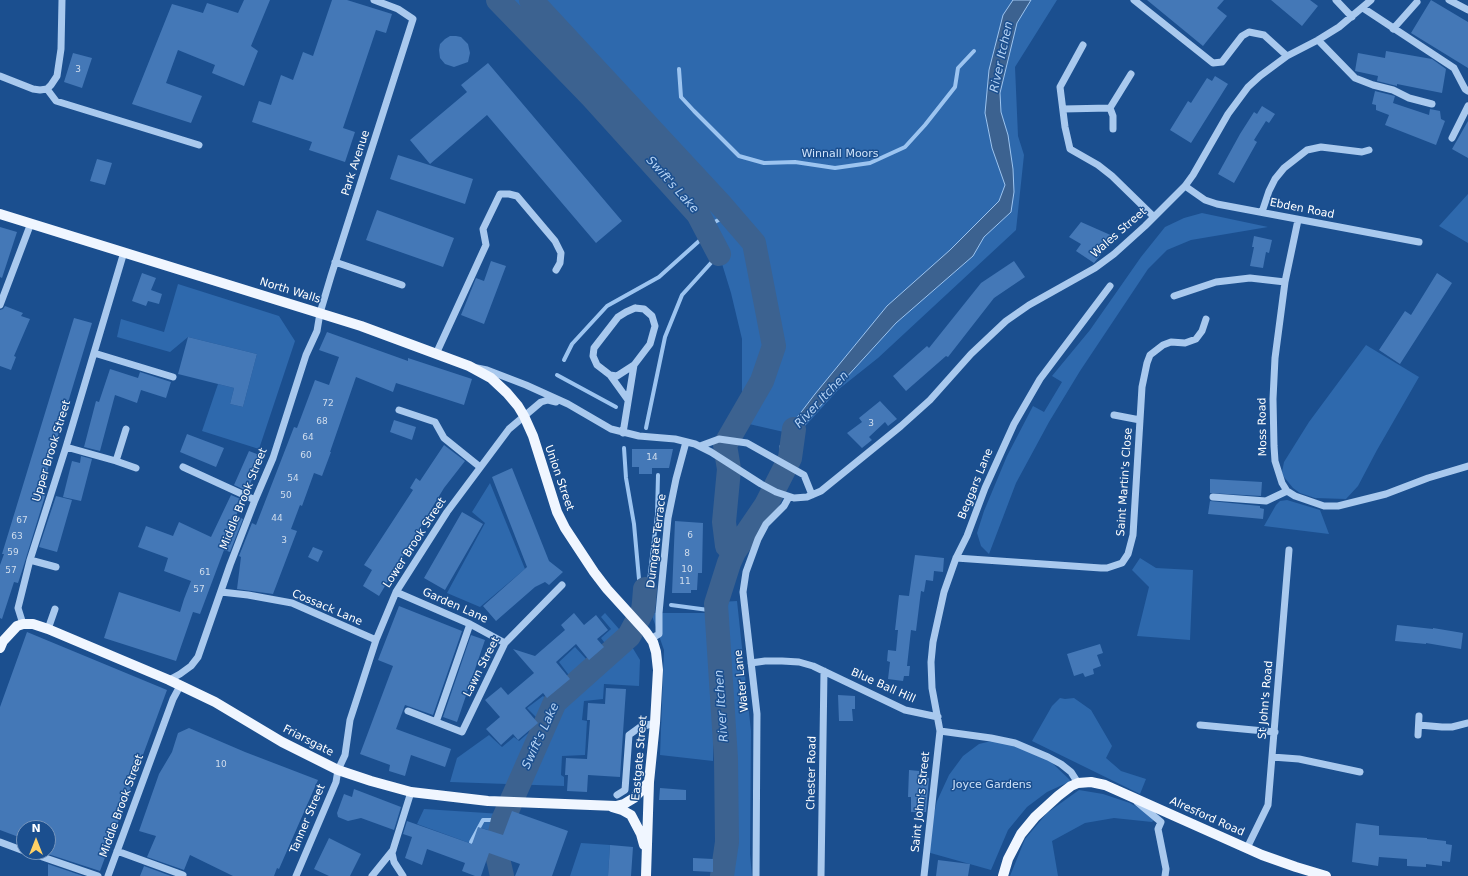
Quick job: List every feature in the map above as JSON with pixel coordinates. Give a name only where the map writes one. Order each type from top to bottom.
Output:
[{"type":"main road","name":"North Walls","points":[[0,214],[320,313],[469,366]]},
{"type":"main road","name":"Union Street","points":[[469,366],[491,378],[518,406],[533,436],[557,512],[575,544],[607,589],[643,628],[652,642]]},
{"type":"main road","name":"Friarsgate","points":[[23,624],[33,624],[48,629],[168,680],[214,702],[282,742],[338,770],[371,782],[411,792],[488,801],[616,806],[624,804],[634,798],[649,782]]},
{"type":"main road","points":[[0,648],[8,634],[17,626],[23,624]]},
{"type":"main road","name":"Eastgate Street","points":[[646,876],[649,782],[655,723],[658,670],[656,652],[652,642]]},
{"type":"main road","name":"Alresford Road","points":[[1078,783],[1091,782],[1105,784],[1247,848],[1296,867],[1326,876]]},
{"type":"main road","points":[[1003,876],[1008,859],[1021,834],[1035,817],[1058,796],[1071,786],[1078,783]]},
{"type":"main road","name":"Friarsgate","points":[[604,805],[622,810],[631,815],[641,834],[647,855]]},
{"type":"street","points":[[0,76],[33,89],[40,90],[47,89],[58,76],[61,49],[62,0]]},
{"type":"street","name":"Park Avenue","points":[[320,313],[335,262],[414,19],[398,9],[374,0]]},
{"type":"street","points":[[1134,0],[1214,63],[1222,62],[1242,36],[1249,32],[1264,35],[1287,56]]},
{"type":"street","points":[[1336,0],[1352,17]]},
{"type":"street","name":"Wales Street","points":[[812,495],[821,491],[862,458],[930,400],[971,354],[1006,321],[1029,305],[1095,268],[1114,254],[1185,186],[1239,98],[1260,76],[1287,56],[1328,34],[1352,17],[1371,0]]},
{"type":"street","points":[[1449,0],[1468,10]]},
{"type":"street","points":[[1393,29],[1417,2]]},
{"type":"street","points":[[1363,8],[1454,68],[1465,89],[1468,91]]},
{"type":"street","points":[[1318,40],[1355,78],[1373,85],[1393,90],[1408,98],[1432,104]]},
{"type":"street","points":[[1083,45],[1060,87],[1070,149],[1098,165],[1154,217]]},
{"type":"street","points":[[1110,108],[1131,74]]},
{"type":"street","points":[[47,89],[56,101],[199,145]]},
{"type":"street","points":[[1452,138],[1468,106]]},
{"type":"street","points":[[1063,110],[1110,108]]},
{"type":"street","points":[[1110,108],[1113,116],[1113,129]]},
{"type":"street","points":[[1262,212],[1268,191],[1275,179],[1284,168],[1307,150],[1321,147],[1362,152],[1369,150]]},
{"type":"street","name":"Ebden Road","points":[[1185,186],[1205,200],[1218,204],[1419,242]]},
{"type":"street","points":[[436,354],[486,245],[483,229],[500,194],[516,196],[556,241],[561,252],[560,263],[556,270]]},
{"type":"street","name":"Moss Road","points":[[1288,491],[1279,476],[1275,461],[1273,422],[1275,358],[1285,282],[1298,220]]},
{"type":"street","points":[[0,306],[31,224]]},
{"type":"street","name":"Upper Brook Street","points":[[23,624],[18,608],[30,560],[66,447],[124,252]]},
{"type":"street","points":[[335,262],[402,285]]},
{"type":"street","points":[[1174,296],[1216,282],[1250,278],[1285,282]]},
{"type":"street","name":"Beggars Lane","points":[[938,717],[931,675],[933,642],[944,592],[956,558],[967,536],[1000,453],[1028,398],[1040,379],[1110,286]]},
{"type":"street","points":[[610,375],[617,376],[634,364],[650,344],[655,326],[652,316],[644,309],[635,308],[618,317],[594,348],[593,356],[597,365],[610,375],[628,400]]},
{"type":"street","name":"Middle Brook Street","points":[[168,680],[191,666],[198,657],[230,565],[276,451],[306,355],[317,331],[320,313]]},
{"type":"street","name":"Saint Martin's Close","points":[[956,558],[1101,568],[1107,568],[1122,563],[1128,554],[1133,535],[1142,387],[1147,363],[1150,356],[1163,345],[1171,342],[1185,342],[1196,339],[1202,331],[1206,319]]},
{"type":"street","points":[[94,353],[173,377]]},
{"type":"street","points":[[623,433],[634,364]]},
{"type":"street","name":"North Walls","points":[[469,366],[487,370],[526,385],[568,404],[611,429],[640,436],[675,439],[700,446],[720,457],[761,484],[787,496]]},
{"type":"street","name":"North Walls","points":[[524,416],[541,402],[548,400],[568,404]]},
{"type":"street","points":[[399,410],[435,422],[444,438],[480,468]]},
{"type":"street","points":[[1114,415],[1140,420]]},
{"type":"street","name":"Lower Brook Street","points":[[338,770],[345,755],[350,720],[376,640],[396,592],[447,512],[509,428],[524,416]]},
{"type":"street","points":[[116,461],[126,429]]},
{"type":"street","points":[[700,446],[718,439],[748,443],[804,475],[812,495],[804,498],[787,496]]},
{"type":"street","name":"Durngate Terrace","points":[[652,642],[654,637],[659,634],[659,613],[668,518],[676,479],[686,442]]},
{"type":"street","points":[[66,447],[136,468]]},
{"type":"street","points":[[1213,497],[1266,501],[1288,491],[1295,496],[1310,502],[1324,506],[1338,506],[1386,494],[1428,478],[1468,466]]},
{"type":"street","points":[[183,467],[255,500]]},
{"type":"street","name":"Water Lane","points":[[756,876],[757,714],[744,606],[744,582],[762,530],[784,506],[787,496]]},
{"type":"street","name":"St John's Road","points":[[1247,848],[1268,805],[1289,550]]},
{"type":"street","points":[[30,560],[56,567]]},
{"type":"street","name":"Lawn Street","points":[[436,722],[462,732],[505,643],[562,585]]},
{"type":"street","name":"Cossack Lane","points":[[221,592],[292,603],[376,640]]},
{"type":"street","name":"Garden Lane","points":[[396,592],[470,624],[505,643]]},
{"type":"street","points":[[48,629],[55,609]]},
{"type":"street","points":[[408,711],[436,722],[470,624]]},
{"type":"street","name":"Blue Ball Hill","points":[[751,663],[765,661],[799,662],[813,666],[905,710],[938,717]]},
{"type":"street","name":"Chester Road","points":[[821,876],[824,671]]},
{"type":"street","name":"Middle Brook Street","points":[[108,876],[180,686]]},
{"type":"street","points":[[1418,736],[1419,716]]},
{"type":"street","points":[[938,717],[940,731],[1015,743],[1061,764],[1072,772],[1078,783]]},
{"type":"street","points":[[617,795],[625,790],[629,735],[640,727],[655,723]]},
{"type":"street","points":[[1418,725],[1452,727],[1468,723]]},
{"type":"street","points":[[1200,725],[1275,732]]},
{"type":"street","name":"Saint John's Street","points":[[924,876],[940,731]]},
{"type":"street","points":[[1272,757],[1299,759],[1360,772]]},
{"type":"street","name":"Tanner Street","points":[[296,876],[336,782],[338,770]]},
{"type":"street","points":[[372,876],[393,850],[403,822],[411,792]]},
{"type":"street","points":[[1126,794],[1161,822],[1158,828],[1166,869],[1165,876]]},
{"type":"street","points":[[0,842],[16,848]]},
{"type":"street","points":[[393,850],[393,859],[399,872],[403,876]]},
{"type":"street","points":[[117,851],[182,875]]},
{"type":"street","points":[[51,860],[98,876]]},
{"type":"green space","name":"Winnall Moors","points":[[498,0],[1057,0],[1015,67],[1018,136],[1024,155],[1016,230],[878,358],[839,389],[797,435],[749,424],[742,391],[742,339],[731,293],[719,254],[698,214],[593,98]]},
{"type":"green space","points":[[1468,194],[1468,243],[1439,226]]},
{"type":"green space","points":[[1202,213],[1268,227],[1191,240],[1167,250],[1148,269],[1080,371],[1049,422],[1016,483],[989,554],[981,546],[977,533],[984,511],[1007,456],[1033,406],[1044,412],[1062,382],[1052,376],[1090,330],[1141,257],[1165,227],[1184,218]]},
{"type":"green space","points":[[178,284],[279,316],[295,341],[259,449],[202,431],[218,384],[234,388],[230,404],[243,407],[257,354],[188,337],[170,352],[117,337],[121,319],[164,332]]},
{"type":"green space","points":[[1366,345],[1419,377],[1358,486],[1346,499],[1315,498],[1300,493],[1293,488],[1284,477],[1282,472],[1284,462],[1309,422]]},
{"type":"green space","points":[[490,483],[525,569],[480,607],[447,593],[485,523],[472,512]]},
{"type":"green space","points":[[1287,500],[1320,510],[1329,534],[1264,526],[1276,505],[1280,501]]},
{"type":"green space","points":[[1140,558],[1156,568],[1193,570],[1190,640],[1137,636],[1149,587],[1132,570]]},
{"type":"green space","points":[[737,601],[751,731],[750,854],[752,876],[732,876],[734,853],[734,768],[720,602]]},
{"type":"green space","points":[[605,613],[626,637],[640,660],[639,686],[604,684],[603,699],[584,701],[582,720],[587,721],[585,755],[562,756],[561,775],[564,777],[564,786],[450,782],[457,758],[489,735],[502,747],[514,737],[519,741],[541,722],[527,708],[543,696],[548,701],[571,678],[559,662],[575,647],[587,660],[607,646],[601,638],[611,629],[601,617]]},
{"type":"green space","points":[[651,613],[713,613],[713,761],[660,755],[664,650]]},
{"type":"green space","points":[[1060,698],[1074,698],[1091,710],[1112,746],[1106,758],[1121,771],[1146,779],[1140,794],[1032,741],[1052,706]]},
{"type":"green space","name":"Joyce Gardens","points":[[995,740],[1015,745],[1048,759],[1071,781],[1047,792],[1027,807],[1008,830],[991,870],[927,852],[937,801],[949,775],[963,756],[979,744]]},
{"type":"green space","points":[[1079,790],[1103,794],[1130,803],[1156,818],[1152,822],[1114,818],[1085,823],[1052,841],[1058,876],[1010,876],[1025,839],[1047,813]]},
{"type":"green space","points":[[424,809],[502,814],[498,833],[478,827],[472,844],[417,824]]},
{"type":"green space","points":[[581,843],[610,845],[608,876],[570,876]]},
{"type":"water","points":[[1013,0],[1031,0],[1017,23],[1000,93],[1001,112],[1008,135],[1013,169],[1014,192],[1011,212],[984,237],[973,256],[896,323],[813,414],[793,440],[796,466],[781,458],[780,446],[786,432],[815,394],[887,306],[950,250],[999,201],[1005,185],[992,148],[985,113],[989,70],[1003,15]]},
{"type":"building","points":[[244,0],[270,0],[251,46],[258,51],[244,86],[212,73],[215,65],[178,50],[166,83],[202,96],[191,123],[132,104],[172,4],[203,13],[207,3],[238,13]]},
{"type":"building","points":[[332,0],[347,0],[392,14],[386,33],[376,30],[343,128],[355,132],[345,162],[309,150],[312,142],[252,122],[259,101],[271,105],[281,75],[293,80],[303,52],[313,56]]},
{"type":"building","points":[[1147,0],[1224,0],[1217,8],[1227,16],[1203,46]]},
{"type":"building","points":[[1271,0],[1310,0],[1318,6],[1302,26]]},
{"type":"building","points":[[1431,0],[1468,22],[1468,68],[1411,33]]},
{"type":"building","points":[[450,36],[461,37],[468,44],[470,53],[468,62],[454,67],[445,64],[440,58],[440,44]]},
{"type":"building","points":[[1386,51],[1432,59],[1446,69],[1442,93],[1397,84],[1397,86],[1377,81],[1378,76],[1355,71],[1358,53],[1385,58]]},
{"type":"building","points":[[73,53],[92,58],[82,88],[64,82]]},
{"type":"building","points":[[488,63],[622,221],[596,243],[487,115],[430,164],[410,140],[467,92],[461,85]]},
{"type":"building","points":[[1215,76],[1228,84],[1191,143],[1170,130],[1188,101],[1191,103],[1207,78],[1212,81]]},
{"type":"building","points":[[1375,91],[1395,96],[1393,103],[1429,115],[1430,109],[1440,111],[1441,119],[1445,121],[1436,145],[1385,125],[1389,115],[1376,110],[1376,105],[1372,104]]},
{"type":"building","points":[[1262,106],[1275,114],[1269,123],[1266,121],[1254,140],[1257,142],[1234,183],[1218,174],[1254,112],[1257,114]]},
{"type":"building","points":[[1468,121],[1468,158],[1452,149]]},
{"type":"building","points":[[398,155],[473,179],[465,204],[390,179]]},
{"type":"building","points":[[97,159],[112,163],[105,185],[90,181]]},
{"type":"building","points":[[377,210],[454,238],[443,267],[366,240]]},
{"type":"building","points":[[1081,222],[1115,237],[1094,263],[1076,251],[1081,244],[1069,237]]},
{"type":"building","points":[[0,227],[17,232],[2,278],[0,277]]},
{"type":"building","points":[[1254,236],[1272,240],[1269,253],[1266,252],[1263,268],[1250,266],[1254,247],[1252,247]]},
{"type":"building","points":[[491,261],[506,266],[484,324],[461,315],[476,278],[484,281]]},
{"type":"building","points":[[1014,261],[1025,277],[994,298],[948,357],[946,356],[906,391],[893,376],[927,346],[929,348],[981,283]]},
{"type":"building","points":[[142,273],[156,278],[151,290],[162,294],[159,304],[148,301],[146,306],[132,301]]},
{"type":"building","points":[[1437,273],[1452,283],[1400,364],[1379,350],[1405,311],[1411,315]]},
{"type":"building","points":[[5,306],[23,313],[21,316],[30,319],[14,356],[16,357],[11,370],[0,366],[0,310]]},
{"type":"building","points":[[74,318],[92,323],[41,492],[46,493],[18,583],[14,582],[2,619],[0,618],[0,565],[4,554],[2,554]]},
{"type":"building","points":[[327,332],[408,361],[408,358],[472,379],[464,405],[396,383],[393,392],[356,377],[322,476],[314,473],[302,506],[300,505],[291,529],[297,531],[273,594],[237,589],[241,557],[239,556],[252,523],[256,525],[294,427],[297,428],[315,380],[329,385],[339,357],[319,350]]},
{"type":"building","points":[[188,337],[257,354],[243,407],[230,404],[234,388],[178,374]]},
{"type":"building","points":[[110,369],[138,378],[140,372],[171,382],[166,398],[141,390],[137,403],[115,395],[100,451],[84,447],[96,401],[99,402]]},
{"type":"building","points":[[880,401],[897,419],[888,426],[885,422],[869,437],[872,440],[862,448],[847,433],[862,422],[859,418]]},
{"type":"building","points":[[394,420],[416,427],[412,440],[390,432]]},
{"type":"building","points":[[187,434],[224,448],[216,467],[180,452]]},
{"type":"building","points":[[444,445],[465,461],[444,488],[379,596],[363,586],[372,570],[364,565],[413,490],[410,488],[416,478],[420,481]]},
{"type":"building","points":[[632,449],[673,449],[669,468],[652,468],[652,474],[639,474],[639,467],[632,467]]},
{"type":"building","points":[[249,451],[262,456],[247,491],[234,485]]},
{"type":"building","points":[[81,456],[92,459],[81,501],[63,497],[72,461],[80,463]]},
{"type":"building","points":[[512,468],[549,561],[563,572],[549,585],[545,582],[535,587],[496,621],[483,606],[527,567],[492,477]]},
{"type":"building","points":[[1210,479],[1262,482],[1261,496],[1210,493]]},
{"type":"building","points":[[231,495],[243,500],[236,516],[243,519],[230,552],[224,550],[200,614],[193,612],[176,661],[104,638],[119,592],[180,612],[191,581],[164,571],[168,558],[138,547],[146,526],[173,536],[179,522],[211,537]]},
{"type":"building","points":[[56,496],[72,500],[57,552],[39,547]]},
{"type":"building","points":[[1210,501],[1260,506],[1260,508],[1264,509],[1263,519],[1208,514]]},
{"type":"building","points":[[462,512],[483,524],[445,590],[424,578]]},
{"type":"building","points":[[675,521],[703,523],[702,573],[698,573],[697,590],[691,590],[691,593],[672,593]]},
{"type":"building","points":[[313,547],[323,551],[318,562],[308,557]]},
{"type":"building","points":[[915,555],[944,558],[943,572],[934,571],[933,581],[926,580],[924,592],[921,591],[916,631],[911,630],[907,666],[910,666],[909,676],[904,676],[903,681],[888,679],[890,662],[887,661],[888,650],[896,651],[898,630],[895,630],[899,595],[909,596]]},
{"type":"building","points":[[399,606],[462,631],[433,715],[405,705],[396,729],[451,749],[445,767],[411,755],[405,776],[389,771],[390,765],[360,754],[393,666],[378,660]]},
{"type":"building","points":[[574,613],[584,625],[596,615],[608,630],[597,639],[604,647],[589,660],[576,644],[556,662],[570,679],[547,698],[543,693],[525,708],[538,723],[518,740],[513,734],[501,745],[486,729],[500,717],[485,700],[501,687],[508,695],[534,673],[513,649],[535,656],[565,630],[561,625]]},
{"type":"building","points":[[1397,625],[1433,628],[1463,633],[1461,649],[1426,643],[1395,641]]},
{"type":"building","points":[[27,632],[167,690],[100,871],[56,857],[56,820],[16,820],[16,836],[0,830],[0,707]]},
{"type":"building","points":[[471,635],[485,640],[457,722],[443,717]]},
{"type":"building","points":[[1100,644],[1103,653],[1097,655],[1101,666],[1093,669],[1094,674],[1085,677],[1083,673],[1074,676],[1067,654]]},
{"type":"building","points":[[606,688],[626,689],[620,777],[588,775],[587,792],[567,791],[568,775],[565,775],[566,758],[587,759],[590,720],[587,720],[588,703],[605,704]]},
{"type":"building","points":[[838,695],[855,696],[855,709],[852,709],[853,721],[839,721]]},
{"type":"building","points":[[189,728],[245,752],[318,780],[279,869],[277,868],[274,876],[233,876],[190,855],[184,870],[147,857],[156,836],[139,831],[159,774],[172,752],[178,733]]},
{"type":"building","points":[[909,770],[919,771],[919,777],[929,778],[926,812],[911,812],[911,797],[908,797]]},
{"type":"building","points":[[660,788],[686,790],[686,800],[659,800]]},
{"type":"building","points":[[354,789],[401,807],[394,830],[361,818],[348,821],[338,817],[337,813],[344,794],[352,797]]},
{"type":"building","points":[[512,811],[568,831],[552,876],[515,876],[520,864],[489,853],[481,876],[475,876],[462,871],[465,863],[427,849],[422,865],[405,858],[412,837],[403,834],[407,821],[472,844],[478,827],[503,835]]},
{"type":"building","points":[[1356,823],[1379,826],[1379,835],[1427,838],[1446,841],[1446,844],[1452,845],[1450,862],[1442,861],[1442,866],[1426,864],[1426,867],[1407,866],[1407,859],[1379,857],[1378,866],[1352,862]]},
{"type":"building","points":[[329,838],[361,854],[350,876],[329,876],[314,869]]},
{"type":"building","points":[[610,845],[633,847],[631,876],[608,876]]},
{"type":"building","points":[[693,858],[713,859],[713,872],[693,871]]},
{"type":"building","points":[[938,860],[970,864],[968,876],[936,876]]},
{"type":"building","points":[[48,864],[83,876],[48,876]]},
{"type":"building","points":[[144,866],[171,876],[140,876]]},
{"type":"waterway","name":"Swift's Lake","points":[[498,0],[593,98],[698,214],[719,254]]},
{"type":"waterway","points":[[531,0],[722,206],[754,243],[774,346],[762,381],[725,445],[729,469],[724,522],[727,546],[734,552]]},
{"type":"waterway","points":[[679,69],[681,97],[739,156],[764,163],[795,162],[835,168],[870,163],[905,147],[925,125],[955,87],[958,68],[974,51]]},
{"type":"waterway","points":[[705,227],[730,214]]},
{"type":"waterway","points":[[564,360],[572,344],[607,306],[659,277],[708,233]]},
{"type":"waterway","name":"Swift's Lake","points":[[646,428],[665,337],[682,295],[719,254]]},
{"type":"waterway","points":[[557,375],[616,407]]},
{"type":"waterway","name":"River Itchen","points":[[722,876],[727,842],[726,759],[716,604],[734,552],[766,505],[790,458],[794,429]]},
{"type":"waterway","points":[[624,448],[626,478],[634,524],[639,579],[645,589]]},
{"type":"waterway","name":"Swift's Lake","points":[[645,589],[649,581],[657,515],[658,475]]},
{"type":"waterway","name":"Swift's Lake","points":[[502,876],[496,850],[503,820],[555,702],[629,636],[643,610],[645,589]]},
{"type":"waterway","name":"Swift's Lake","points":[[644,602],[650,602]]},
{"type":"waterway","points":[[671,605],[716,611]]},
{"type":"waterway","points":[[471,842],[483,820],[503,820]]}]
